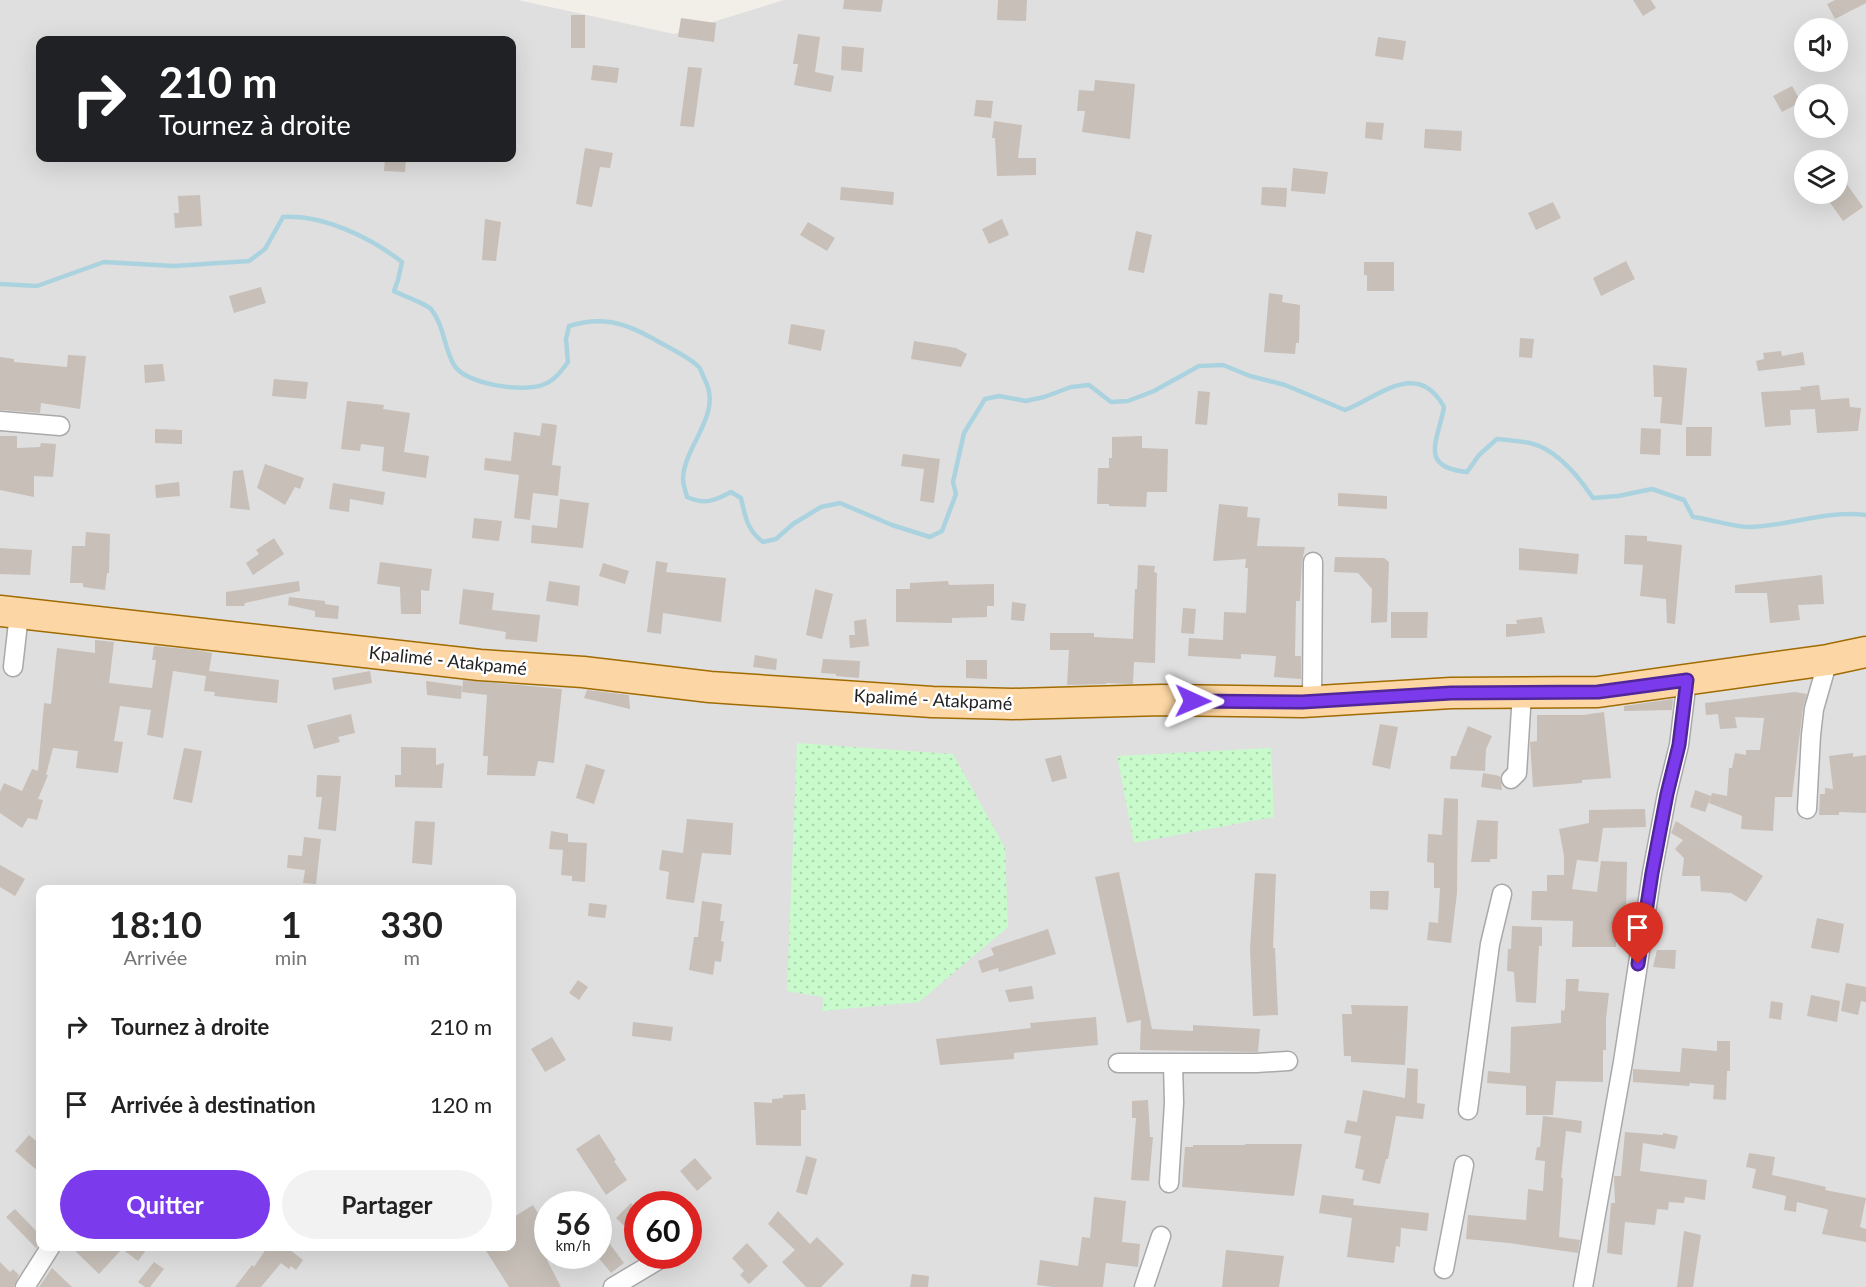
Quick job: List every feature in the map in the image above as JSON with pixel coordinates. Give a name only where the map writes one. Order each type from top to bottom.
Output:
[{"type":"main road","name":"Kpalimé - Atakpamé","points":[[10,612],[480,665],[583,672],[710,687],[932,702],[1013,704],[1162,700],[1311,702],[1451,693],[1598,692],[1828,660],[1866,652]]},
{"type":"street","points":[[0,421],[60,426]]},
{"type":"street","points":[[1311,702],[1313,562]]},
{"type":"street","points":[[10,612],[13,667]]},
{"type":"street","points":[[1808,809],[1813,718],[1828,660]]},
{"type":"street","points":[[1583,1287],[1623,1062],[1650,885],[1667,794],[1679,745],[1687,680]]},
{"type":"street","points":[[1511,779],[1517,773],[1522,693]]},
{"type":"street","points":[[1468,1110],[1490,944],[1502,894]]},
{"type":"street","points":[[1118,1063],[1288,1061]]},
{"type":"street","points":[[1169,1183],[1174,1103],[1173,1063]]},
{"type":"street","points":[[1444,1269],[1464,1165]]},
{"type":"street","points":[[1144,1287],[1161,1236]]},
{"type":"street","points":[[25,1287],[48,1251]]},
{"type":"street","points":[[613,1287],[643,1269]]},
{"type":"shaded area","points":[[0,0],[518,0],[674,34],[784,0],[1866,0],[1866,1287],[0,1287]]},
{"type":"green space","points":[[797,743],[953,754],[1005,848],[1008,927],[919,1002],[822,1011],[823,997],[787,991]]},
{"type":"green space","points":[[1271,748],[1274,817],[1134,843],[1117,756]]},
{"type":"building","points":[[844,0],[883,0],[881,12],[843,9]]},
{"type":"building","points":[[998,0],[1027,0],[1026,21],[997,20]]},
{"type":"building","points":[[1633,0],[1651,0],[1656,8],[1643,16]]},
{"type":"building","points":[[1835,0],[1866,0],[1866,3],[1837,18],[1834,18],[1827,4]]},
{"type":"building","points":[[571,15],[585,15],[585,48],[571,48]]},
{"type":"building","points":[[681,18],[716,23],[714,42],[678,37]]},
{"type":"building","points":[[798,34],[820,37],[815,72],[834,76],[831,92],[794,85],[798,64],[793,64]]},
{"type":"building","points":[[1378,37],[1406,41],[1403,60],[1375,56]]},
{"type":"building","points":[[842,46],[864,48],[862,72],[841,70]]},
{"type":"building","points":[[593,65],[619,68],[617,83],[591,80]]},
{"type":"building","points":[[688,67],[702,68],[694,127],[680,126]]},
{"type":"building","points":[[1095,80],[1135,84],[1130,139],[1082,132],[1085,111],[1077,111],[1079,90],[1094,91]]},
{"type":"building","points":[[1792,86],[1794,106],[1782,112],[1773,96]]},
{"type":"building","points":[[976,100],[993,101],[991,118],[974,116]]},
{"type":"building","points":[[994,121],[1022,125],[1018,158],[1036,158],[1036,175],[997,176],[995,138],[992,138]]},
{"type":"building","points":[[1366,122],[1384,123],[1382,140],[1365,138]]},
{"type":"building","points":[[1425,129],[1462,131],[1461,151],[1424,148]]},
{"type":"building","points":[[585,148],[613,153],[610,168],[600,167],[592,207],[576,204]]},
{"type":"building","points":[[385,162],[406,162],[405,172],[384,171]]},
{"type":"building","points":[[1293,168],[1328,172],[1325,194],[1291,191]]},
{"type":"building","points":[[1848,186],[1863,207],[1843,221],[1831,204],[1848,204]]},
{"type":"building","points":[[841,187],[894,192],[893,205],[840,200]]},
{"type":"building","points":[[1262,187],[1287,188],[1286,207],[1261,205]]},
{"type":"building","points":[[200,195],[202,226],[175,228],[174,213],[179,213],[178,196]]},
{"type":"building","points":[[1553,202],[1561,218],[1536,230],[1528,213]]},
{"type":"building","points":[[485,219],[501,222],[496,261],[482,260]]},
{"type":"building","points":[[1002,219],[1009,235],[989,244],[982,229]]},
{"type":"building","points":[[808,222],[835,238],[827,251],[800,235]]},
{"type":"building","points":[[1136,231],[1152,235],[1144,273],[1128,270]]},
{"type":"building","points":[[1626,261],[1635,279],[1601,296],[1593,278]]},
{"type":"building","points":[[1364,262],[1394,262],[1394,291],[1367,291]]},
{"type":"building","points":[[261,287],[266,303],[234,313],[229,296]]},
{"type":"building","points":[[1269,293],[1283,295],[1282,302],[1300,305],[1299,343],[1296,343],[1295,354],[1264,352]]},
{"type":"building","points":[[791,324],[825,330],[821,351],[788,344]]},
{"type":"building","points":[[1520,338],[1534,339],[1532,358],[1519,357]]},
{"type":"building","points":[[914,341],[956,348],[967,354],[961,367],[911,359]]},
{"type":"building","points":[[1781,351],[1782,356],[1803,352],[1805,365],[1758,371],[1756,361],[1764,359],[1763,353]]},
{"type":"building","points":[[68,355],[86,356],[80,409],[41,403],[40,413],[0,410],[0,357],[14,359],[14,362],[67,367]]},
{"type":"building","points":[[163,364],[165,381],[145,383],[144,365]]},
{"type":"building","points":[[1653,365],[1687,368],[1682,425],[1660,423],[1662,397],[1654,397]]},
{"type":"building","points":[[274,379],[308,382],[306,399],[272,396]]},
{"type":"building","points":[[1819,385],[1821,400],[1849,398],[1850,407],[1861,408],[1858,431],[1817,433],[1815,409],[1790,410],[1791,425],[1765,427],[1761,392],[1801,390],[1800,387]]},
{"type":"building","points":[[1198,391],[1210,392],[1207,425],[1195,424]]},
{"type":"building","points":[[347,401],[384,405],[383,409],[410,413],[404,452],[429,456],[426,478],[382,471],[384,447],[361,444],[360,451],[341,449]]},
{"type":"building","points":[[542,423],[557,425],[552,465],[561,466],[558,496],[533,493],[530,520],[514,518],[519,475],[484,470],[485,458],[511,461],[514,432],[540,436]]},
{"type":"building","points":[[1686,427],[1712,427],[1711,456],[1686,456]]},
{"type":"building","points":[[1641,428],[1661,429],[1660,455],[1640,454]]},
{"type":"building","points":[[155,429],[182,430],[182,444],[155,443]]},
{"type":"building","points":[[0,436],[17,436],[17,448],[40,447],[41,443],[56,444],[53,477],[34,476],[34,497],[0,490]]},
{"type":"building","points":[[1142,436],[1142,448],[1168,449],[1167,492],[1147,492],[1146,507],[1097,504],[1098,468],[1109,468],[1109,458],[1112,458],[1112,437]]},
{"type":"building","points":[[903,454],[940,459],[934,503],[920,501],[924,469],[901,466]]},
{"type":"building","points":[[265,464],[304,478],[300,489],[295,487],[285,505],[257,488]]},
{"type":"building","points":[[243,470],[250,510],[230,508],[233,471]]},
{"type":"building","points":[[179,482],[180,496],[156,498],[155,485]]},
{"type":"building","points":[[333,483],[385,492],[383,505],[350,499],[349,512],[329,509]]},
{"type":"building","points":[[1338,493],[1387,496],[1387,509],[1338,506]]},
{"type":"building","points":[[560,499],[589,503],[583,548],[531,543],[532,525],[557,528]]},
{"type":"building","points":[[1219,504],[1248,507],[1247,517],[1260,518],[1257,546],[1305,547],[1300,601],[1296,601],[1295,656],[1301,656],[1301,679],[1274,677],[1276,656],[1241,654],[1241,659],[1188,656],[1189,638],[1223,640],[1224,612],[1246,613],[1248,568],[1245,568],[1246,559],[1213,561]]},
{"type":"building","points":[[474,518],[502,521],[499,541],[472,538]]},
{"type":"building","points":[[86,532],[110,534],[109,573],[107,573],[105,590],[83,587],[83,583],[70,583],[72,546],[85,546]]},
{"type":"building","points":[[1625,535],[1647,536],[1647,541],[1682,545],[1675,624],[1667,623],[1666,599],[1640,596],[1643,565],[1624,564]]},
{"type":"building","points":[[274,538],[284,554],[253,575],[246,563],[259,554],[256,550]]},
{"type":"building","points":[[0,548],[32,550],[30,575],[0,574]]},
{"type":"building","points":[[1519,548],[1579,554],[1577,574],[1519,570]]},
{"type":"building","points":[[1335,557],[1384,558],[1389,562],[1387,622],[1371,623],[1372,589],[1358,573],[1334,572]]},
{"type":"building","points":[[656,561],[668,563],[666,572],[726,578],[721,622],[663,613],[661,634],[647,632]]},
{"type":"building","points":[[380,562],[432,569],[429,591],[421,590],[421,614],[401,614],[400,587],[377,584]]},
{"type":"building","points":[[603,563],[629,571],[625,584],[599,576]]},
{"type":"building","points":[[1138,565],[1155,566],[1154,572],[1157,573],[1155,663],[1134,662],[1133,684],[1067,685],[1069,650],[1050,650],[1050,633],[1094,633],[1094,637],[1133,639]]},
{"type":"building","points":[[1822,575],[1824,604],[1798,605],[1800,620],[1770,623],[1767,593],[1735,593],[1735,585]]},
{"type":"building","points":[[299,581],[300,591],[245,603],[244,606],[226,606],[226,592]]},
{"type":"building","points":[[549,581],[580,586],[578,606],[546,601]]},
{"type":"building","points":[[948,581],[949,585],[994,584],[994,606],[987,606],[987,617],[952,618],[952,623],[896,622],[896,589],[910,589],[910,583]]},
{"type":"building","points":[[463,589],[494,593],[492,610],[540,615],[537,642],[505,639],[506,632],[459,624]]},
{"type":"building","points":[[815,589],[833,594],[822,639],[806,635]]},
{"type":"building","points":[[289,597],[325,601],[325,604],[339,606],[338,619],[315,617],[315,611],[288,605]]},
{"type":"building","points":[[1012,602],[1026,604],[1024,621],[1011,620]]},
{"type":"building","points":[[1183,608],[1196,609],[1194,634],[1181,633]]},
{"type":"building","points":[[1391,612],[1428,612],[1427,638],[1391,638]]},
{"type":"building","points":[[1542,617],[1545,633],[1506,637],[1506,624],[1517,624],[1516,620]]},
{"type":"building","points":[[866,619],[869,646],[850,648],[849,635],[855,635],[854,621]]},
{"type":"building","points":[[95,640],[114,642],[109,683],[152,688],[156,660],[152,660],[154,646],[196,650],[212,653],[209,671],[279,680],[277,703],[214,696],[215,692],[204,691],[206,676],[173,671],[163,738],[147,735],[151,710],[120,706],[114,741],[123,742],[118,773],[76,768],[78,751],[53,748],[46,775],[48,775],[38,799],[43,800],[37,820],[28,818],[22,828],[0,813],[0,792],[4,783],[22,791],[32,769],[38,771],[44,703],[51,704],[57,648],[95,653]]},
{"type":"building","points":[[755,655],[777,659],[776,670],[753,667]]},
{"type":"building","points":[[823,659],[860,661],[859,678],[821,673]]},
{"type":"building","points":[[966,660],[987,660],[987,679],[966,678]]},
{"type":"building","points":[[370,671],[372,683],[334,690],[332,678]]},
{"type":"building","points":[[463,680],[562,689],[554,763],[538,761],[535,776],[487,775],[488,756],[483,756],[487,695],[462,692]]},
{"type":"building","points":[[426,681],[462,686],[461,699],[427,695]]},
{"type":"building","points":[[587,690],[629,695],[630,709],[584,698]]},
{"type":"building","points":[[1795,692],[1807,694],[1803,708],[1792,797],[1775,797],[1773,831],[1741,829],[1742,816],[1709,803],[1712,793],[1727,796],[1729,768],[1732,768],[1735,753],[1746,755],[1746,750],[1760,750],[1764,718],[1735,717],[1737,728],[1720,729],[1718,714],[1706,715],[1705,703]]},
{"type":"building","points":[[1673,699],[1672,710],[1624,711],[1624,706]]},
{"type":"building","points":[[1604,712],[1611,778],[1533,787],[1530,742],[1537,741],[1537,715],[1583,715]]},
{"type":"building","points":[[351,714],[355,733],[338,737],[340,742],[314,749],[307,725]]},
{"type":"building","points":[[1380,724],[1398,727],[1390,769],[1372,765]]},
{"type":"building","points":[[1468,726],[1492,736],[1486,749],[1485,771],[1450,769],[1451,756],[1456,756]]},
{"type":"building","points":[[401,747],[436,748],[436,765],[444,763],[442,788],[395,787],[395,775],[401,775]]},
{"type":"building","points":[[184,748],[202,751],[192,803],[173,799]]},
{"type":"building","points":[[1853,753],[1853,757],[1866,755],[1866,813],[1839,812],[1839,815],[1819,815],[1820,794],[1825,794],[1825,788],[1833,789],[1829,756]]},
{"type":"building","points":[[1061,755],[1067,778],[1052,782],[1045,759]]},
{"type":"building","points":[[586,764],[605,770],[594,804],[576,798]]},
{"type":"building","points":[[1483,773],[1500,776],[1502,790],[1481,787]]},
{"type":"building","points":[[317,775],[341,776],[336,831],[318,829],[322,797],[316,797]]},
{"type":"building","points":[[1695,790],[1711,796],[1705,812],[1690,807]]},
{"type":"building","points":[[1444,798],[1458,799],[1457,893],[1451,943],[1427,940],[1429,922],[1438,923],[1440,888],[1434,888],[1434,863],[1427,862],[1428,834],[1442,835]]},
{"type":"building","points":[[1645,809],[1646,827],[1603,828],[1598,862],[1577,860],[1572,889],[1597,892],[1601,861],[1627,862],[1626,913],[1629,937],[1616,939],[1616,947],[1572,947],[1573,921],[1531,920],[1532,891],[1547,891],[1547,875],[1564,875],[1564,856],[1559,829],[1589,823],[1589,810]]},
{"type":"building","points":[[687,819],[733,823],[731,855],[702,853],[694,903],[666,899],[669,872],[659,870],[662,850],[683,853]]},
{"type":"building","points":[[1477,820],[1498,821],[1497,859],[1490,859],[1490,862],[1471,862]]},
{"type":"building","points":[[415,821],[435,822],[432,865],[412,863]]},
{"type":"building","points":[[1676,821],[1763,876],[1746,902],[1731,893],[1701,891],[1700,876],[1682,876],[1684,858],[1675,849],[1683,840],[1671,833]]},
{"type":"building","points":[[551,831],[568,834],[568,842],[587,843],[585,882],[572,881],[572,876],[561,875],[563,850],[549,849]]},
{"type":"building","points":[[304,837],[321,839],[316,884],[303,883],[305,870],[287,868],[288,855],[302,856]]},
{"type":"building","points":[[0,865],[25,879],[15,896],[0,887]]},
{"type":"building","points":[[1119,872],[1152,1029],[1193,1031],[1193,1025],[1260,1029],[1258,1052],[1140,1050],[1141,1020],[1127,1023],[1095,877]]},
{"type":"building","points":[[1255,873],[1276,874],[1273,948],[1275,948],[1278,1015],[1253,1016],[1250,949]]},
{"type":"building","points":[[1370,891],[1389,891],[1388,910],[1370,909]]},
{"type":"building","points":[[702,901],[722,904],[720,921],[724,921],[721,941],[724,942],[721,962],[715,961],[713,975],[689,970],[694,937],[698,937]]},
{"type":"building","points":[[589,903],[607,905],[605,918],[588,916]]},
{"type":"building","points":[[1817,918],[1844,924],[1839,953],[1811,948]]},
{"type":"building","points":[[1512,926],[1542,927],[1536,1003],[1516,1002],[1514,972],[1507,971]]},
{"type":"building","points":[[1048,929],[1056,954],[999,972],[998,968],[982,973],[978,961],[994,955],[991,948]]},
{"type":"building","points":[[1657,950],[1676,950],[1675,969],[1653,967]]},
{"type":"building","points":[[1566,979],[1579,979],[1578,991],[1609,993],[1606,1050],[1603,1050],[1603,1082],[1556,1081],[1553,1115],[1526,1115],[1526,1086],[1487,1083],[1488,1071],[1510,1073],[1511,1027],[1561,1023],[1561,1010],[1564,1011],[1565,1008]]},
{"type":"building","points":[[578,980],[588,987],[579,1000],[569,993]]},
{"type":"building","points":[[1846,983],[1866,987],[1866,1002],[1861,1001],[1858,1015],[1841,1011]]},
{"type":"building","points":[[1032,986],[1034,999],[1009,1002],[1005,990]]},
{"type":"building","points":[[1811,995],[1840,1001],[1837,1022],[1807,1016]]},
{"type":"building","points":[[1771,1001],[1783,1003],[1781,1020],[1769,1018]]},
{"type":"building","points":[[1351,1005],[1408,1006],[1405,1065],[1351,1062],[1351,1056],[1344,1056],[1342,1014],[1352,1014]]},
{"type":"building","points":[[1096,1017],[1098,1045],[1014,1053],[1014,1059],[940,1065],[936,1039],[1031,1028],[1030,1023]]},
{"type":"building","points":[[633,1022],[673,1027],[671,1041],[632,1036]]},
{"type":"building","points":[[552,1037],[566,1060],[545,1072],[531,1049]]},
{"type":"building","points":[[1717,1041],[1730,1041],[1730,1071],[1727,1071],[1726,1100],[1713,1099],[1714,1085],[1690,1083],[1689,1086],[1633,1082],[1633,1069],[1680,1072],[1682,1048],[1717,1051]]},
{"type":"building","points":[[1407,1068],[1418,1069],[1417,1103],[1425,1104],[1423,1119],[1396,1116],[1388,1159],[1386,1159],[1380,1184],[1362,1180],[1364,1170],[1355,1168],[1361,1136],[1344,1133],[1347,1120],[1357,1122],[1363,1090],[1405,1098]]},
{"type":"building","points":[[805,1094],[806,1110],[801,1110],[801,1146],[756,1145],[754,1102],[772,1103],[772,1099],[783,1098],[783,1095]]},
{"type":"building","points":[[1148,1100],[1150,1137],[1153,1137],[1149,1181],[1131,1180],[1136,1118],[1132,1118],[1132,1101]]},
{"type":"building","points":[[1543,1116],[1582,1121],[1581,1133],[1566,1131],[1561,1178],[1563,1178],[1559,1237],[1580,1240],[1578,1253],[1466,1239],[1468,1215],[1526,1220],[1528,1189],[1543,1191],[1545,1161],[1535,1160],[1537,1147],[1540,1147]]},
{"type":"building","points":[[1625,1132],[1663,1135],[1663,1133],[1678,1136],[1675,1149],[1643,1143],[1640,1171],[1707,1180],[1705,1200],[1685,1197],[1684,1203],[1669,1202],[1668,1210],[1657,1209],[1655,1225],[1625,1222],[1622,1255],[1607,1253],[1611,1203],[1615,1203],[1614,1176],[1621,1176]]},
{"type":"building","points":[[599,1134],[627,1180],[612,1191],[603,1191],[576,1149]]},
{"type":"building","points":[[29,1135],[36,1141],[36,1169],[15,1151]]},
{"type":"building","points":[[1302,1144],[1294,1196],[1182,1187],[1185,1147]]},
{"type":"building","points":[[1749,1153],[1775,1157],[1772,1175],[1826,1187],[1825,1190],[1866,1198],[1860,1227],[1866,1229],[1866,1242],[1822,1234],[1828,1210],[1826,1209],[1797,1202],[1796,1212],[1784,1210],[1786,1196],[1752,1188],[1756,1169],[1746,1167]]},
{"type":"building","points":[[806,1156],[817,1159],[807,1195],[796,1192]]},
{"type":"building","points":[[695,1158],[712,1178],[697,1191],[680,1171]]},
{"type":"building","points":[[1322,1195],[1354,1199],[1353,1205],[1429,1213],[1427,1231],[1401,1228],[1400,1247],[1396,1246],[1394,1263],[1347,1257],[1352,1218],[1319,1213]]},
{"type":"building","points":[[1094,1197],[1126,1201],[1122,1242],[1140,1244],[1138,1267],[1106,1263],[1103,1287],[1037,1285],[1040,1260],[1078,1266],[1082,1237],[1090,1238]]},
{"type":"building","points":[[533,1205],[534,1269],[552,1269],[561,1287],[509,1287],[486,1251],[516,1251],[516,1216]]},
{"type":"building","points":[[15,1209],[36,1231],[36,1248],[6,1217]]},
{"type":"building","points":[[624,1210],[624,1226],[616,1218]]},
{"type":"building","points":[[778,1211],[810,1244],[817,1237],[844,1264],[821,1287],[806,1287],[782,1262],[795,1250],[768,1224]]},
{"type":"building","points":[[1684,1231],[1701,1235],[1693,1287],[1677,1287]]},
{"type":"building","points":[[747,1243],[768,1266],[749,1284],[740,1275],[744,1271],[732,1258]]},
{"type":"building","points":[[612,1247],[624,1263],[611,1273],[608,1269],[612,1269]]},
{"type":"building","points":[[1226,1250],[1284,1256],[1279,1287],[1222,1287]]},
{"type":"building","points":[[75,1251],[120,1251],[99,1274]]},
{"type":"building","points":[[125,1251],[145,1251],[138,1261]]},
{"type":"building","points":[[265,1251],[291,1251],[303,1260],[296,1270],[291,1266],[289,1269],[281,1263],[261,1287],[235,1287],[252,1265],[254,1267]]},
{"type":"building","points":[[0,1262],[10,1272],[13,1269],[19,1275],[14,1287],[0,1287]]},
{"type":"building","points":[[154,1262],[164,1269],[150,1287],[145,1287],[138,1282]]},
{"type":"building","points":[[52,1268],[72,1287],[39,1287]]},
{"type":"building","points":[[912,1274],[929,1276],[928,1287],[910,1287]]},
{"type":"waterway","points":[[0,284],[37,286],[104,262],[174,266],[249,261],[265,249],[283,217],[314,219],[346,229],[376,244],[402,262],[394,291],[431,309],[439,322],[454,365],[470,378],[511,387],[536,387],[545,384],[555,377],[568,362],[566,339],[569,326],[591,321],[612,322],[641,332],[694,363],[699,367],[705,380],[709,393],[709,405],[706,418],[685,466],[683,481],[687,497],[709,501],[731,492],[741,498],[750,528],[763,542],[776,539],[793,524],[821,507],[840,503],[892,525],[930,537],[942,531],[956,494],[953,482],[964,433],[985,399],[999,396],[1026,401],[1071,387],[1089,385],[1111,402],[1128,401],[1154,391],[1199,366],[1223,365],[1250,376],[1285,385],[1345,410],[1398,385],[1410,383],[1422,385],[1434,393],[1444,407],[1435,450],[1442,465],[1452,469],[1467,472],[1479,455],[1497,439],[1530,443],[1549,451],[1574,473],[1593,498],[1652,489],[1684,500],[1693,517],[1743,527],[1764,526],[1822,516],[1866,515]]},
{"type":"route","points":[[1193,701],[1302,702],[1451,693],[1598,692],[1687,680],[1679,745],[1652,873],[1638,964]]}]
